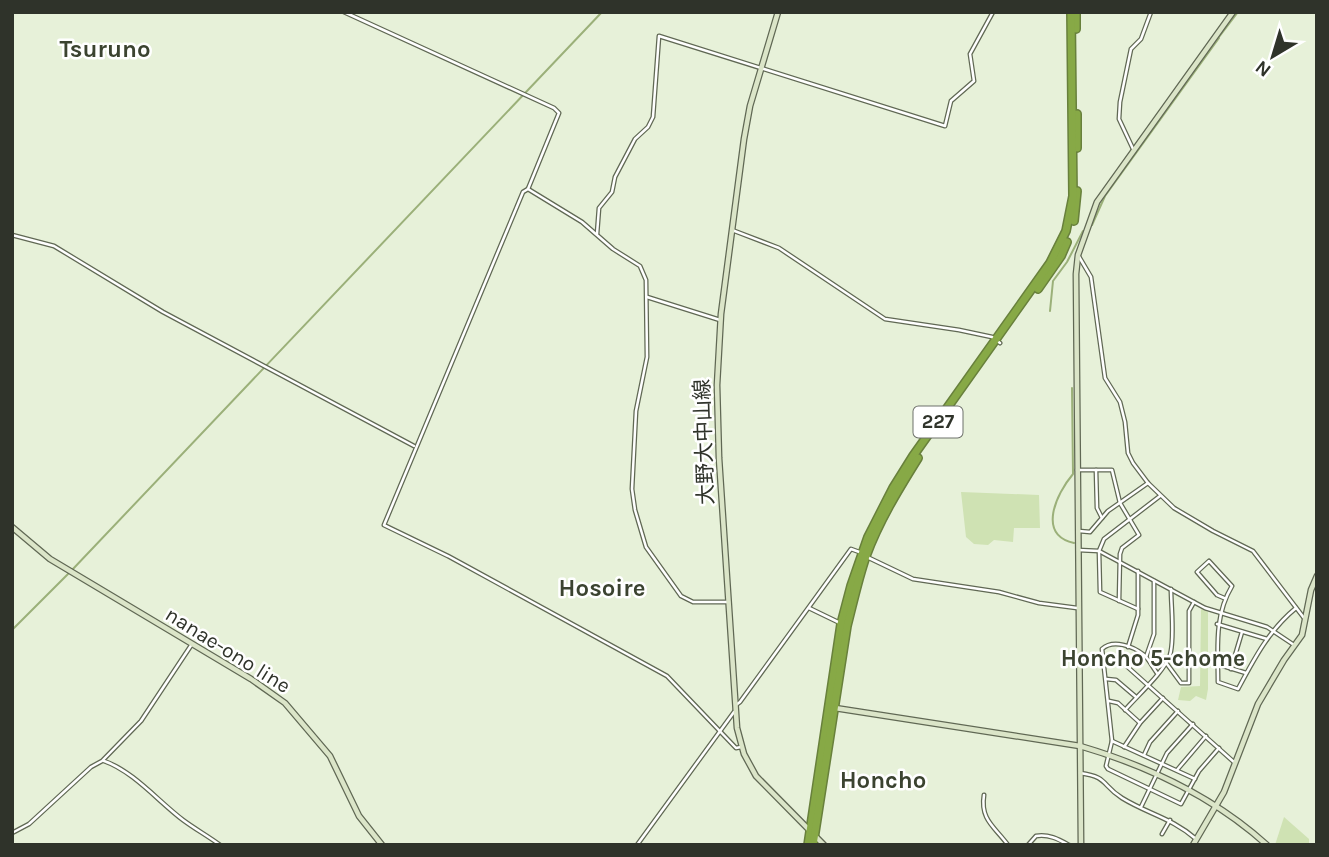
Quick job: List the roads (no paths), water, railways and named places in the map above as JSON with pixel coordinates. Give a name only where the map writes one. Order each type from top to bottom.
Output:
[{"type":"highway","name":"227","points":[[811,839],[844,625],[864,555],[893,488],[1050,263],[1062,243],[1073,212],[1073,12]]},
{"type":"main road","name":"大野大中山線","points":[[778,12],[747,120],[721,320],[717,415],[736,707],[741,747],[756,776],[811,839],[824,845]]},
{"type":"main road","points":[[1081,845],[1077,255],[1097,202],[1233,12]]},
{"type":"main road","points":[[1073,212],[1091,217]]},
{"type":"main road","name":"nanae-ono line","points":[[12,527],[42,553],[267,689],[285,703],[330,756],[359,816],[382,845]]},
{"type":"main road","points":[[1193,845],[1218,806],[1258,704],[1302,635],[1311,590],[1317,576]]},
{"type":"main road","points":[[831,707],[1080,747],[1108,754],[1218,806],[1266,845]]},
{"type":"street","points":[[344,12],[525,94],[559,113],[415,446],[384,525],[448,556],[667,676],[736,748],[741,747]]},
{"type":"street","points":[[597,234],[599,208],[612,192],[615,177],[635,139],[648,127],[653,117],[659,36],[945,125],[951,101],[974,81],[970,54],[993,12]]},
{"type":"street","points":[[1133,151],[1119,119],[1120,102],[1131,49],[1140,40],[1151,12]]},
{"type":"street","points":[[528,189],[640,266],[646,280],[647,357],[636,411],[632,489],[635,510],[651,556],[681,596],[693,602],[729,602]]},
{"type":"street","points":[[732,230],[779,248],[885,319],[959,330],[998,341]]},
{"type":"street","points":[[12,235],[54,246],[163,312],[415,446]]},
{"type":"street","points":[[1077,255],[1091,277],[1105,378],[1122,408],[1129,457],[1148,484],[1183,514],[1254,551],[1306,620]]},
{"type":"street","points":[[647,297],[721,320]]},
{"type":"street","points":[[1096,469],[1097,508],[1101,518]]},
{"type":"street","points":[[1077,470],[1112,470],[1120,503],[1139,535],[1122,548],[1119,561],[1119,601]]},
{"type":"street","points":[[1079,531],[1090,532],[1101,518],[1148,484]]},
{"type":"street","points":[[1138,609],[1100,592],[1099,551],[1104,540],[1160,496]]},
{"type":"street","points":[[637,845],[851,549],[894,572],[914,579],[1079,608]]},
{"type":"street","points":[[1078,550],[1099,551],[1194,602],[1258,623],[1294,645]]},
{"type":"street","points":[[1224,598],[1217,595],[1197,572],[1209,561],[1232,586],[1224,598],[1217,624],[1218,682],[1238,689],[1267,639],[1280,621],[1296,608]]},
{"type":"street","points":[[1128,648],[1138,609],[1138,571]]},
{"type":"street","points":[[1146,657],[1154,634],[1154,580]]},
{"type":"street","points":[[1125,710],[1166,663],[1171,646],[1171,589]]},
{"type":"street","points":[[1166,663],[1181,683],[1189,683],[1189,611],[1194,602]]},
{"type":"street","points":[[808,608],[844,625]]},
{"type":"street","points":[[1217,624],[1267,639]]},
{"type":"street","points":[[1231,669],[1242,632]]},
{"type":"street","points":[[12,833],[29,824],[91,767],[102,761],[141,721],[192,644]]},
{"type":"street","points":[[1157,673],[1146,657],[1120,644],[1104,646],[1112,741],[1106,766],[1108,769],[1181,804],[1195,779],[1219,748]]},
{"type":"street","points":[[1079,658],[1103,657],[1119,660],[1235,763]]},
{"type":"street","points":[[1218,665],[1247,673]]},
{"type":"street","points":[[1106,679],[1116,680],[1136,697]]},
{"type":"street","points":[[1125,747],[1140,723],[1163,698]]},
{"type":"street","points":[[1108,701],[1118,703],[1140,723]]},
{"type":"street","points":[[1144,755],[1150,742],[1178,711]]},
{"type":"street","points":[[1141,807],[1167,753],[1192,724]]},
{"type":"street","points":[[1177,770],[1206,736]]},
{"type":"street","points":[[1112,741],[1195,779]]},
{"type":"street","points":[[102,761],[115,766],[159,798],[185,822],[220,845]]},
{"type":"street","points":[[1080,774],[1101,778],[1121,797],[1181,825],[1196,839]]},
{"type":"street","points":[[984,795],[982,806],[985,816],[1008,845]]},
{"type":"street","points":[[1162,834],[1170,820]]},
{"type":"street","points":[[1028,845],[1036,836],[1042,835],[1055,837],[1069,845]]},
{"type":"waterway","points":[[72,570],[602,12]]},
{"type":"waterway","points":[[1219,37],[1238,12]]},
{"type":"waterway","points":[[1092,225],[1105,196],[1219,38]]},
{"type":"waterway","points":[[1050,311],[1053,281],[1067,262],[1083,231]]},
{"type":"waterway","points":[[1072,388],[1073,474],[1056,503],[1053,523],[1056,532],[1063,539],[1074,543]]},
{"type":"waterway","points":[[12,630],[68,574]]},
{"type":"district","name":"Tsuruno","points":[[105,49]]},
{"type":"district","name":"Hosoire","points":[[602,588]]},
{"type":"district","name":"Honcho 5-chome","points":[[1153,658]]},
{"type":"district","name":"Honcho","points":[[883,780]]}]
